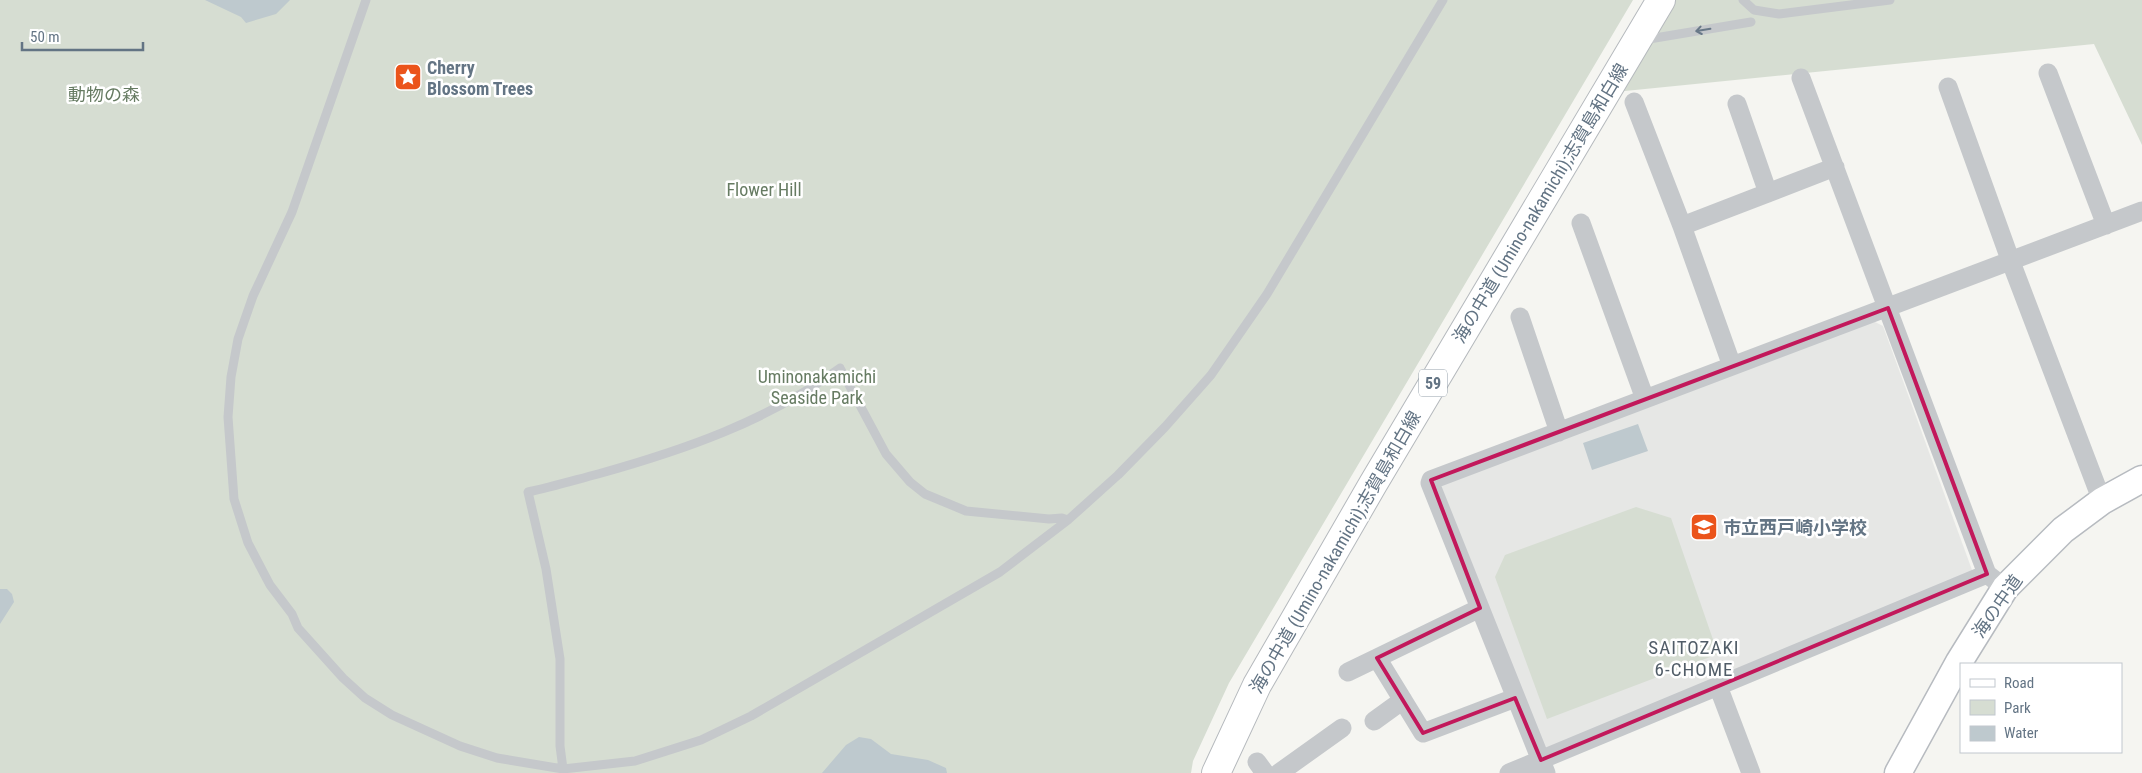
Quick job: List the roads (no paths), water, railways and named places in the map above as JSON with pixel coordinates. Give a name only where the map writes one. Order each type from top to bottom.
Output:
[{"type":"main road","name":"海の中道 (Umino-nakamichi);志賀島和白線","points":[[1200,773],[1202,763],[1243,678],[1639,0]]},
{"type":"main road","name":"海の中道 (Umino-nakamichi);志賀島和白線","points":[[1216,773],[1257,685],[1378,475],[1661,0]]},
{"type":"street","points":[[2048,73],[2106,225]]},
{"type":"street","points":[[1509,773],[1544,767],[1718,686],[1996,581],[1888,308],[1801,78]]},
{"type":"street","points":[[1948,87],[2011,262],[2102,502]]},
{"type":"street","points":[[1634,102],[1682,226],[1732,366]]},
{"type":"street","points":[[1737,104],[1768,193]]},
{"type":"street","points":[[1682,226],[1835,167]]},
{"type":"street","points":[[1544,767],[1430,483],[1431,480],[2142,211]]},
{"type":"street","points":[[1581,223],[1645,399]]},
{"type":"street","points":[[1520,317],[1559,432]]},
{"type":"street","name":"海の中道","points":[[1898,773],[1959,662],[1996,581],[2102,502],[2142,480]]},
{"type":"street","points":[[1348,672],[1480,608]]},
{"type":"street","points":[[1377,658],[1423,733],[1515,698]]},
{"type":"street","points":[[1718,686],[1750,773]]},
{"type":"street","points":[[1374,720],[1403,700]]},
{"type":"street","points":[[1279,773],[1342,728]]},
{"type":"lane","points":[[366,0],[292,212],[253,296],[238,339],[231,377],[228,417],[234,499],[248,543],[270,585],[292,614],[298,628],[343,678],[365,698],[392,716],[460,746],[497,758],[563,769],[635,761],[701,740],[752,716],[1000,572],[1068,520],[1118,475],[1165,427],[1211,375],[1267,294],[1443,0]]},
{"type":"lane","points":[[1743,0],[1754,10],[1779,14],[1890,0]]},
{"type":"lane","points":[[1637,41],[1751,22]]},
{"type":"lane","points":[[563,769],[560,746],[560,659],[546,569],[528,492],[694,445],[766,414],[798,397],[840,368],[886,454],[910,482],[925,494],[966,511],[1068,520]]},
{"type":"water","points":[[205,0],[290,0],[276,14],[246,23],[241,17]]},
{"type":"water","points":[[1638,424],[1648,451],[1592,470],[1583,443]]},
{"type":"water","points":[[0,589],[7,589],[12,594],[14,602],[0,624]]},
{"type":"water","points":[[859,737],[871,739],[891,754],[928,760],[946,768],[947,773],[822,773],[846,745]]},
{"type":"place","name":"Cherry Blossom Trees","points":[[408,77]]},
{"type":"place","name":"市立西戸崎小学校","points":[[1704,527]]},
{"type":"district","name":"SAITOZAKI 6-CHOME","points":[[1694,658]]},
{"type":"park label","name":"動物の森","points":[[104,94]]},
{"type":"park label","name":"Flower Hill","points":[[764,189]]},
{"type":"park label","name":"Uminonakamichi Seaside Park","points":[[817,386]]}]
